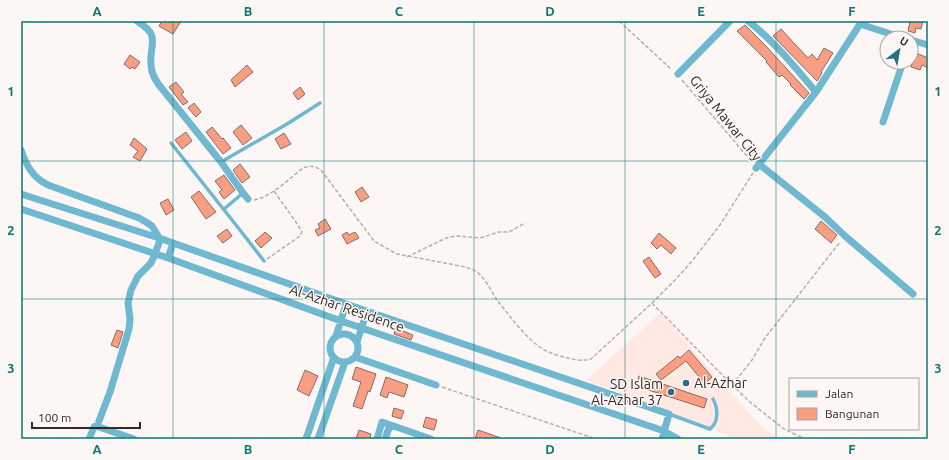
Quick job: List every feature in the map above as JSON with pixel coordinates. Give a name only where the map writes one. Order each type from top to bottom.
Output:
[{"type":"street","points":[[137,21],[149,30],[152,35],[150,64],[154,76],[248,199]]},
{"type":"street","points":[[678,74],[730,21]]},
{"type":"street","points":[[748,21],[764,34],[816,92]]},
{"type":"street","points":[[881,30],[861,23],[816,92],[758,166],[825,217],[913,294]]},
{"type":"street","points":[[883,122],[900,70]]},
{"type":"street","points":[[21,152],[27,165],[41,182],[139,218],[152,226],[160,240],[150,266],[138,276],[131,290],[128,303],[130,319],[129,329],[110,392],[99,420]]},
{"type":"street","name":"Al-Azhar Residence","points":[[21,194],[159,238],[346,304],[669,414]]},
{"type":"street","name":"Al-Azhar Residence","points":[[21,209],[168,258],[340,321],[362,327],[664,431],[678,439]]},
{"type":"street","points":[[168,258],[173,243]]},
{"type":"street","points":[[346,304],[336,336],[330,343],[330,352],[338,361],[345,362],[355,357],[358,350],[357,342],[367,311]]},
{"type":"street","points":[[336,336],[344,334],[352,336],[357,342]]},
{"type":"street","points":[[306,439],[334,357]]},
{"type":"street","points":[[355,357],[436,386]]},
{"type":"street","points":[[318,439],[345,362]]},
{"type":"street","points":[[326,379],[338,383]]},
{"type":"street","points":[[662,439],[669,414]]},
{"type":"street","points":[[377,439],[382,422],[431,439]]},
{"type":"street","points":[[385,439],[390,425]]},
{"type":"street","points":[[89,439],[94,427],[96,426],[134,439]]},
{"type":"lane","points":[[221,162],[320,103]]},
{"type":"lane","points":[[171,143],[264,261]]},
{"type":"lane","points":[[224,209],[243,193]]},
{"type":"lane","points":[[669,414],[710,429],[714,426],[716,420],[716,407],[713,399]]},
{"type":"path","name":"Griya Mawar City","points":[[406,257],[466,267],[476,272],[485,281],[508,314],[523,332],[536,344],[544,350],[555,354],[568,358],[587,360],[591,359],[652,303],[684,271],[716,231],[758,166],[678,74],[619,21]]},
{"type":"path","points":[[248,199],[252,201],[256,200],[274,191],[303,168],[315,166],[321,170],[374,241],[396,254],[406,257],[446,238],[456,236],[480,238],[499,232],[509,232],[525,223]]},
{"type":"path","points":[[264,261],[300,236],[302,232],[274,191]]},
{"type":"path","points":[[732,385],[752,360],[765,338],[845,236]]},
{"type":"path","points":[[652,303],[750,402],[784,429],[805,439]]},
{"type":"path","points":[[436,386],[596,439]]},
{"type":"shaded area","points":[[660,313],[762,427],[779,439],[737,439],[586,380]]},
{"type":"building","points":[[162,21],[181,21],[173,34],[159,26]]},
{"type":"building","points":[[910,21],[923,21],[921,29],[916,28],[916,30],[908,30]]},
{"type":"building","points":[[745,25],[809,93],[804,99],[782,75],[779,77],[766,62],[767,61],[737,31]]},
{"type":"building","points":[[781,29],[808,58],[812,54],[817,60],[824,48],[833,53],[817,81],[773,36]]},
{"type":"building","points":[[919,54],[928,58],[928,68],[922,65],[920,70]]},
{"type":"building","points":[[130,55],[140,62],[135,69],[132,67],[130,69],[124,64]]},
{"type":"building","points":[[247,65],[253,72],[235,87],[231,80]]},
{"type":"building","points":[[176,82],[184,92],[181,94],[188,102],[183,105],[169,87]]},
{"type":"building","points":[[300,87],[305,94],[298,100],[293,93]]},
{"type":"building","points":[[194,103],[201,112],[196,117],[188,108]]},
{"type":"building","points":[[241,125],[252,138],[243,145],[233,132]]},
{"type":"building","points":[[212,127],[231,148],[223,154],[206,132]]},
{"type":"building","points":[[186,132],[192,141],[182,149],[175,140]]},
{"type":"building","points":[[284,133],[291,144],[281,149],[275,139]]},
{"type":"building","points":[[134,138],[147,149],[140,161],[133,157],[138,151],[130,145]]},
{"type":"building","points":[[240,164],[250,177],[242,183],[233,170]]},
{"type":"building","points":[[224,175],[235,190],[224,199],[219,192],[222,190],[215,181]]},
{"type":"building","points":[[362,187],[369,197],[361,202],[355,192]]},
{"type":"building","points":[[199,191],[216,212],[206,219],[191,197]]},
{"type":"building","points":[[168,199],[174,210],[166,215],[160,203]]},
{"type":"building","points":[[325,219],[331,229],[318,236],[315,230],[320,228],[318,224]]},
{"type":"building","points":[[821,221],[837,235],[831,243],[815,229]]},
{"type":"building","points":[[227,229],[232,236],[223,243],[217,236]]},
{"type":"building","points":[[265,232],[272,238],[261,248],[255,241]]},
{"type":"building","points":[[347,232],[349,235],[355,232],[359,238],[347,244],[342,235]]},
{"type":"building","points":[[659,233],[676,248],[671,254],[661,245],[657,249],[651,243]]},
{"type":"building","points":[[649,257],[661,274],[655,278],[643,261]]},
{"type":"building","points":[[396,328],[413,335],[411,340],[394,334]]},
{"type":"building","points":[[117,330],[123,332],[118,348],[111,345]]},
{"type":"building","points":[[689,350],[712,377],[705,384],[686,361],[661,380],[656,374],[678,356],[680,358]]},
{"type":"building","points":[[356,367],[376,374],[362,409],[353,406],[361,382],[352,379]]},
{"type":"building","points":[[305,370],[318,376],[309,396],[297,390]]},
{"type":"building","name":"SD Islam Al-Azhar 37","points":[[639,376],[707,399],[704,408],[636,386]]},
{"type":"building","points":[[386,377],[408,385],[404,397],[389,392],[387,398],[380,395]]},
{"type":"building","points":[[394,408],[404,411],[401,419],[392,416]]},
{"type":"building","points":[[426,417],[437,420],[434,430],[423,427]]},
{"type":"building","points":[[359,430],[371,434],[370,439],[356,439]]},
{"type":"building","points":[[478,430],[501,438],[501,439],[475,439]]},
{"type":"place","name":"Al-Azhar","points":[[686,383]]},
{"type":"place","name":"SD Islam Al-Azhar 37","points":[[671,392]]}]
